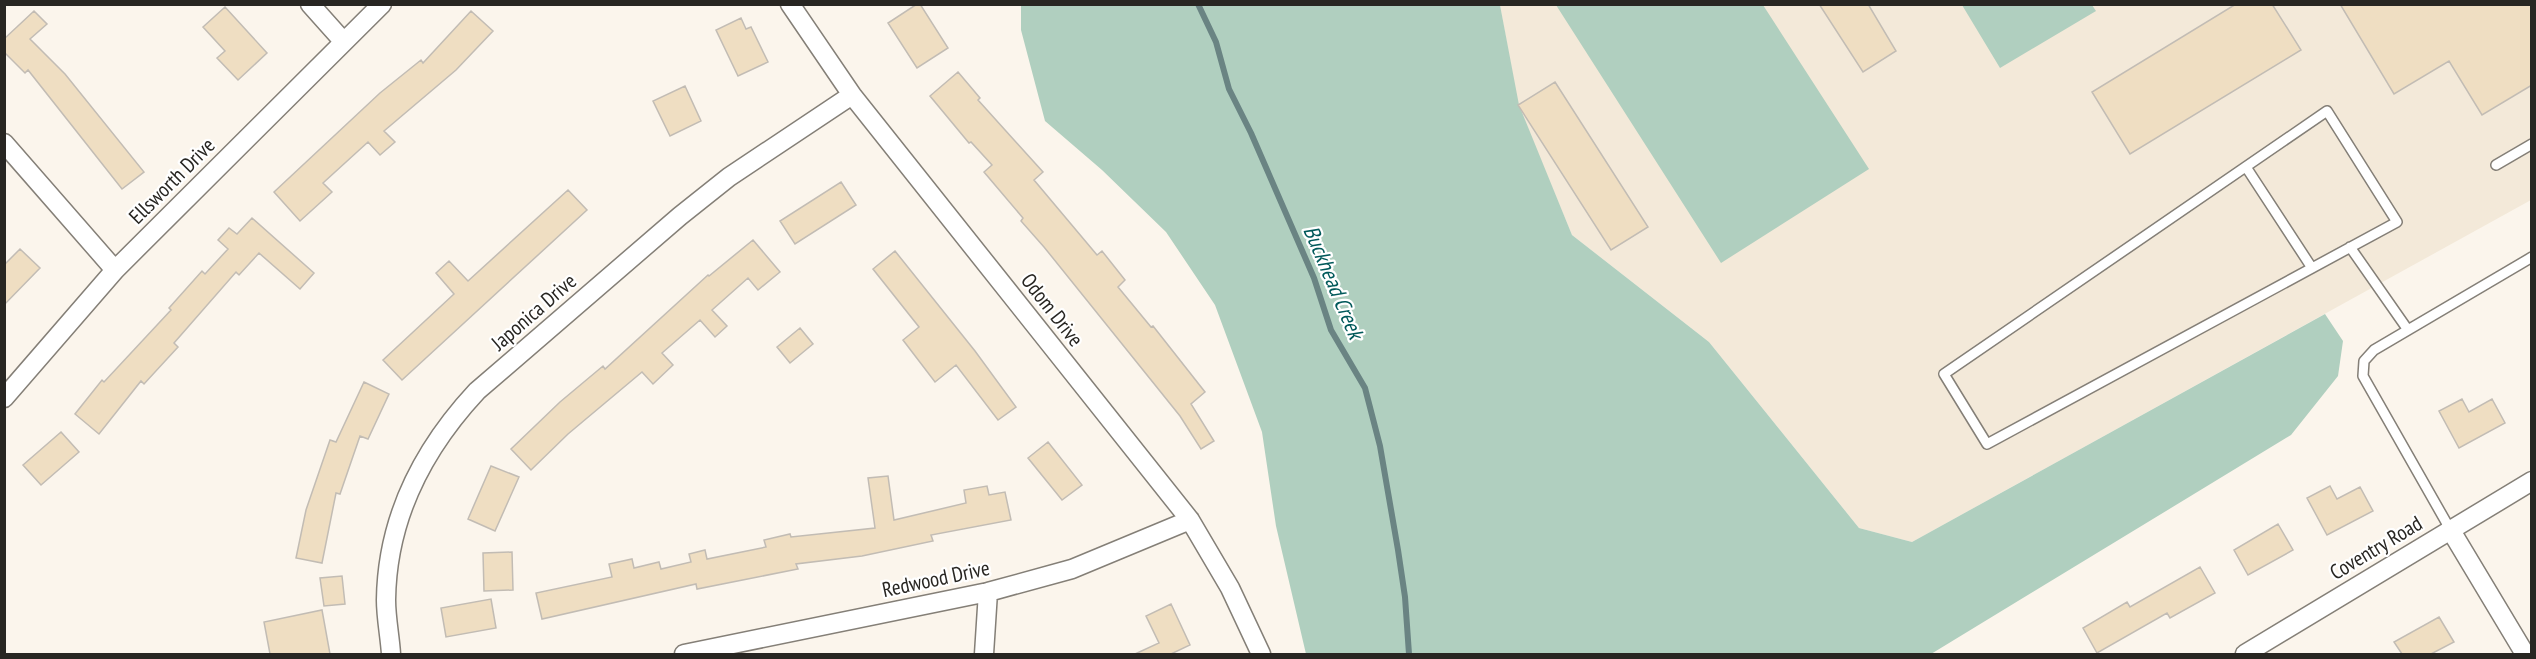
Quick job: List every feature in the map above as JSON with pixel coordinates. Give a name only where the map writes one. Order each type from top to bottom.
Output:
[{"type":"street","points":[[310,4],[343,41]]},
{"type":"street","name":"Ellsworth Drive","points":[[4,398],[115,270],[382,4]]},
{"type":"street","name":"Odom Drive","points":[[790,4],[852,95],[1190,520],[1230,588],[1261,654]]},
{"type":"street","name":"Japonica Drive","points":[[392,654],[386,601],[393,539],[418,471],[455,414],[477,391],[680,216],[729,177],[852,95]]},
{"type":"street","points":[[4,143],[115,270]]},
{"type":"street","name":"Coventry Road","points":[[2245,654],[2532,481]]},
{"type":"street","name":"Redwood Drive","points":[[684,654],[988,592],[1072,569],[1190,520]]},
{"type":"street","points":[[2450,529],[2525,654]]},
{"type":"street","points":[[984,654],[988,592]]},
{"type":"lane","points":[[2327,111],[2397,222],[1986,444],[1944,374],[2246,167],[2327,111]]},
{"type":"lane","points":[[2496,165],[2532,144]]},
{"type":"lane","points":[[2246,167],[2312,268]]},
{"type":"lane","points":[[2350,247],[2408,330]]},
{"type":"lane","points":[[2450,529],[2363,376],[2364,361],[2374,350],[2532,257]]},
{"type":"shaded area","points":[[1500,5],[2531,5],[2531,200],[1912,542],[1859,528],[1709,342],[1572,235],[1518,105]]},
{"type":"green space","points":[[1021,5],[1500,5],[1519,105],[1572,235],[1709,342],[1859,528],[1912,542],[2325,314],[2343,341],[2338,376],[2291,435],[1931,654],[1306,654],[1276,526],[1262,432],[1215,305],[1166,232],[1102,170],[1045,121],[1021,30]]},
{"type":"green space","points":[[1556,5],[1763,5],[1869,169],[1721,263]]},
{"type":"green space","points":[[1962,5],[2092,5],[2096,11],[2000,68]]},
{"type":"building","points":[[920,4],[948,48],[917,68],[888,23]]},
{"type":"building","points":[[1819,4],[1868,4],[1896,51],[1863,72]]},
{"type":"building","points":[[2236,4],[2272,4],[2301,50],[2130,154],[2092,92]]},
{"type":"building","points":[[2340,4],[2532,4],[2532,85],[2482,115],[2449,61],[2394,94]]},
{"type":"building","points":[[225,7],[267,53],[238,80],[217,58],[225,51],[203,27]]},
{"type":"building","points":[[34,11],[47,24],[30,39],[65,74],[144,172],[122,189],[28,70],[25,73],[4,52],[4,39]]},
{"type":"building","points":[[471,11],[493,31],[456,70],[384,131],[395,142],[380,155],[368,142],[323,183],[332,192],[300,221],[274,192],[380,93],[421,60],[423,63]]},
{"type":"building","points":[[741,18],[746,29],[751,27],[768,62],[738,76],[716,30]]},
{"type":"building","points":[[958,72],[980,98],[978,100],[1043,172],[1034,180],[1097,255],[1102,251],[1125,280],[1118,287],[1151,327],[1153,326],[1205,392],[1191,404],[1214,441],[1201,449],[1180,416],[1021,221],[1023,218],[984,172],[992,165],[971,142],[969,143],[930,96]]},
{"type":"building","points":[[1555,82],[1648,227],[1611,250],[1518,105]]},
{"type":"building","points":[[685,86],[701,121],[670,136],[653,101]]},
{"type":"building","points":[[841,182],[856,205],[795,244],[780,221]]},
{"type":"building","points":[[568,190],[587,210],[402,380],[383,360],[454,294],[436,273],[449,261],[468,281]]},
{"type":"building","points":[[252,218],[314,273],[300,289],[259,253],[239,275],[236,272],[174,343],[178,347],[144,384],[141,381],[99,434],[75,414],[102,380],[104,382],[171,310],[169,308],[202,271],[205,274],[228,249],[218,240],[229,228],[237,234]]},
{"type":"building","points":[[753,240],[780,272],[758,290],[748,278],[712,310],[727,326],[715,337],[700,320],[662,353],[673,365],[653,384],[642,372],[568,434],[531,470],[511,449],[560,402],[603,366],[605,369],[708,275]]},
{"type":"building","points":[[20,249],[40,268],[4,305],[4,265]]},
{"type":"building","points":[[895,251],[975,351],[1016,407],[998,420],[956,365],[935,382],[903,340],[919,327],[873,269]]},
{"type":"building","points":[[800,328],[813,344],[790,363],[777,347]]},
{"type":"building","points":[[364,382],[389,394],[368,439],[360,436],[340,494],[336,493],[322,563],[296,558],[306,510],[330,440],[336,442]]},
{"type":"building","points":[[2462,399],[2469,412],[2492,399],[2505,423],[2459,448],[2439,411]]},
{"type":"building","points":[[61,432],[79,452],[41,485],[23,465]]},
{"type":"building","points":[[1048,442],[1082,485],[1062,500],[1028,458]]},
{"type":"building","points":[[491,466],[519,477],[495,531],[468,519]]},
{"type":"building","points":[[888,476],[894,520],[966,503],[964,490],[987,486],[989,495],[1005,492],[1011,520],[931,535],[933,541],[862,556],[796,564],[798,569],[697,589],[696,584],[542,619],[536,593],[612,577],[609,564],[632,559],[634,568],[659,562],[661,569],[691,562],[689,554],[705,550],[707,559],[766,547],[764,540],[790,534],[791,537],[875,528],[868,478]]},
{"type":"building","points":[[2330,486],[2337,499],[2360,487],[2373,511],[2327,535],[2307,498]]},
{"type":"building","points":[[2278,524],[2293,550],[2248,575],[2234,550]]},
{"type":"building","points":[[512,552],[513,590],[484,591],[483,553]]},
{"type":"building","points":[[2200,567],[2215,593],[2170,618],[2167,613],[2097,653],[2083,628],[2127,602],[2130,607]]},
{"type":"building","points":[[342,576],[345,604],[324,606],[320,578]]},
{"type":"building","points":[[491,599],[496,628],[446,637],[441,608]]},
{"type":"building","points":[[1171,604],[1190,645],[1171,654],[1135,654],[1159,643],[1146,616]]},
{"type":"building","points":[[322,610],[330,654],[270,654],[264,622]]},
{"type":"building","points":[[2439,617],[2454,642],[2431,654],[2402,654],[2394,642]]},
{"type":"waterway","name":"Buckhead Creek","points":[[1198,4],[1216,42],[1229,89],[1251,133],[1314,278],[1331,330],[1365,388],[1380,446],[1398,550],[1405,597],[1409,654]]}]
